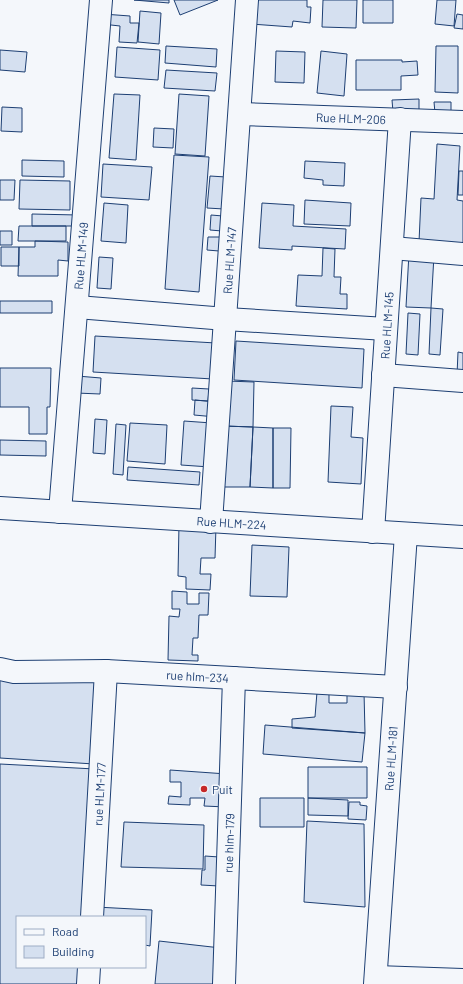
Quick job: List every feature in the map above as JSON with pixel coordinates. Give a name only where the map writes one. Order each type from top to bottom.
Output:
[{"type":"street","name":"Rue HLM-149","points":[[60,512],[101,0]]},
{"type":"street","name":"Rue HLM-147","points":[[212,522],[248,0]]},
{"type":"street","name":"Rue HLM-206","points":[[240,114],[463,122]]},
{"type":"street","name":"Rue HLM-145","points":[[372,532],[400,119]]},
{"type":"street","points":[[392,248],[463,254]]},
{"type":"street","points":[[77,307],[386,329]]},
{"type":"street","points":[[383,375],[463,381]]},
{"type":"street","name":"Rue HLM-224","points":[[0,508],[463,537]]},
{"type":"street","name":"Rue HLM-181","points":[[376,980],[406,534]]},
{"type":"street","name":"rue hlm-234","points":[[0,669],[14,672],[106,670],[396,687]]},
{"type":"street","name":"rue HLM-177","points":[[92,916],[106,670]]},
{"type":"street","name":"rue hlm-179","points":[[224,984],[234,678]]},
{"type":"street","points":[[88,984],[89,968]]},
{"type":"street","points":[[376,980],[463,980]]},
{"type":"building","points":[[134,0],[169,0],[169,3]]},
{"type":"building","points":[[174,0],[218,0],[180,15]]},
{"type":"building","points":[[253,0],[307,0],[307,7],[311,7],[310,23],[293,21],[292,27],[251,24]]},
{"type":"building","points":[[323,0],[357,0],[356,28],[322,27]]},
{"type":"building","points":[[363,0],[393,0],[393,23],[363,23]]},
{"type":"building","points":[[437,0],[456,0],[454,26],[435,24]]},
{"type":"building","points":[[140,11],[161,13],[159,44],[138,42]]},
{"type":"building","points":[[103,14],[130,16],[130,23],[139,23],[137,43],[119,42],[120,26],[102,24]]},
{"type":"building","points":[[457,14],[463,15],[463,29],[454,28]]},
{"type":"building","points":[[166,46],[217,49],[216,67],[165,63]]},
{"type":"building","points":[[436,46],[458,46],[458,93],[435,92]]},
{"type":"building","points":[[117,47],[160,50],[158,80],[115,77]]},
{"type":"building","points":[[0,50],[27,52],[25,72],[0,70]]},
{"type":"building","points":[[276,51],[305,52],[304,83],[275,82]]},
{"type":"building","points":[[321,51],[347,54],[344,96],[317,93]]},
{"type":"building","points":[[356,60],[402,60],[402,62],[417,61],[418,75],[401,76],[401,90],[356,90]]},
{"type":"building","points":[[166,70],[217,73],[215,91],[164,88]]},
{"type":"building","points":[[114,94],[140,95],[136,160],[109,158]]},
{"type":"building","points":[[179,94],[209,96],[205,156],[175,154]]},
{"type":"building","points":[[419,99],[419,111],[393,112],[392,100]]},
{"type":"building","points":[[434,102],[451,102],[451,112],[435,113]]},
{"type":"building","points":[[2,107],[22,108],[22,132],[1,131]]},
{"type":"building","points":[[154,128],[174,129],[173,148],[153,147]]},
{"type":"building","points":[[437,144],[460,146],[457,200],[463,201],[463,245],[419,242],[421,198],[434,199]]},
{"type":"building","points":[[174,155],[209,157],[199,292],[165,289]]},
{"type":"building","points":[[22,160],[64,161],[64,177],[22,176]]},
{"type":"building","points":[[305,161],[345,163],[344,186],[323,185],[323,180],[304,178]]},
{"type":"building","points":[[103,164],[152,167],[149,200],[101,197]]},
{"type":"building","points":[[459,171],[463,171],[463,195],[458,195]]},
{"type":"building","points":[[210,176],[226,177],[224,209],[207,208]]},
{"type":"building","points":[[0,180],[15,180],[14,200],[0,200]]},
{"type":"building","points":[[20,180],[70,181],[70,210],[19,209]]},
{"type":"building","points":[[305,200],[351,203],[350,226],[304,224]]},
{"type":"building","points":[[104,203],[128,205],[126,243],[101,241]]},
{"type":"building","points":[[262,203],[294,205],[293,226],[346,229],[345,249],[292,246],[292,250],[259,248]]},
{"type":"building","points":[[32,214],[78,215],[78,226],[32,226]]},
{"type":"building","points":[[211,215],[223,216],[222,231],[210,230]]},
{"type":"building","points":[[19,226],[66,226],[66,241],[18,241]]},
{"type":"building","points":[[0,231],[12,231],[12,245],[0,245]]},
{"type":"building","points":[[208,237],[220,237],[219,251],[207,250]]},
{"type":"building","points":[[35,241],[68,242],[68,261],[58,260],[58,276],[18,276],[19,247],[35,247]]},
{"type":"building","points":[[1,247],[19,247],[19,266],[1,266]]},
{"type":"building","points":[[323,248],[335,249],[334,277],[341,277],[340,294],[347,294],[347,309],[296,306],[298,275],[322,276]]},
{"type":"building","points":[[409,253],[434,255],[431,308],[406,307]]},
{"type":"building","points":[[99,257],[113,258],[111,289],[97,288]]},
{"type":"building","points":[[0,301],[52,301],[52,313],[0,313]]},
{"type":"building","points":[[431,308],[443,309],[440,355],[429,354]]},
{"type":"building","points":[[408,313],[420,314],[418,355],[406,354]]},
{"type":"building","points":[[95,336],[216,343],[213,379],[93,372]]},
{"type":"building","points":[[236,341],[364,349],[362,388],[234,380]]},
{"type":"building","points":[[458,352],[463,353],[463,376],[457,375]]},
{"type":"building","points":[[0,368],[51,368],[50,407],[47,407],[47,434],[29,434],[29,407],[0,407]]},
{"type":"building","points":[[77,376],[101,378],[100,394],[76,393]]},
{"type":"building","points":[[227,381],[254,382],[253,427],[224,426]]},
{"type":"building","points":[[192,388],[209,389],[208,401],[192,400]]},
{"type":"building","points":[[195,400],[217,402],[216,417],[194,415]]},
{"type":"building","points":[[331,406],[353,407],[351,437],[363,438],[361,484],[328,482]]},
{"type":"building","points":[[95,419],[107,420],[105,454],[93,453]]},
{"type":"building","points":[[184,421],[212,423],[210,467],[181,465]]},
{"type":"building","points":[[130,423],[167,425],[165,464],[127,461]]},
{"type":"building","points":[[116,424],[126,425],[123,475],[113,474]]},
{"type":"building","points":[[224,426],[253,427],[250,487],[223,487]]},
{"type":"building","points":[[253,427],[273,428],[273,488],[250,487]]},
{"type":"building","points":[[273,428],[291,428],[290,488],[273,488]]},
{"type":"building","points":[[0,440],[46,441],[46,456],[0,455]]},
{"type":"building","points":[[128,467],[200,472],[199,485],[127,480]]},
{"type":"building","points":[[179,524],[216,526],[215,558],[201,558],[200,574],[211,574],[210,590],[186,589],[186,577],[178,576]]},
{"type":"building","points":[[252,545],[289,547],[287,597],[250,596]]},
{"type":"building","points":[[172,591],[187,592],[187,604],[199,604],[199,593],[209,593],[208,615],[199,615],[198,638],[193,638],[192,655],[198,655],[198,661],[168,660],[169,616],[179,617],[180,609],[172,609]]},
{"type":"building","points":[[0,672],[100,678],[94,764],[0,758]]},
{"type":"building","points":[[329,691],[329,703],[347,703],[347,693],[364,692],[365,733],[292,728],[292,719],[315,717],[317,692]]},
{"type":"building","points":[[265,725],[365,733],[362,762],[263,754]]},
{"type":"building","points":[[0,764],[95,769],[87,916],[16,916],[16,968],[85,968],[84,984],[0,984]]},
{"type":"building","points":[[308,767],[367,767],[367,798],[308,798]]},
{"type":"building","name":"Puit","points":[[170,770],[227,774],[226,807],[204,806],[205,798],[190,798],[190,805],[168,804],[169,796],[181,797],[181,782],[170,782]]},
{"type":"building","points":[[260,798],[304,798],[304,827],[260,827]]},
{"type":"building","points":[[308,798],[348,800],[348,816],[308,815]]},
{"type":"building","points":[[349,802],[360,802],[360,805],[367,806],[366,820],[348,819]]},
{"type":"building","points":[[307,821],[364,824],[365,907],[304,902]]},
{"type":"building","points":[[124,822],[204,825],[203,869],[121,867]]},
{"type":"building","points":[[205,856],[219,857],[219,886],[201,885],[202,870],[205,870]]},
{"type":"building","points":[[96,907],[152,910],[150,946],[146,945],[146,916],[96,916]]},
{"type":"building","points":[[159,941],[221,948],[217,984],[155,984]]},
{"type":"place","name":"Puit","points":[[204,789]]}]
